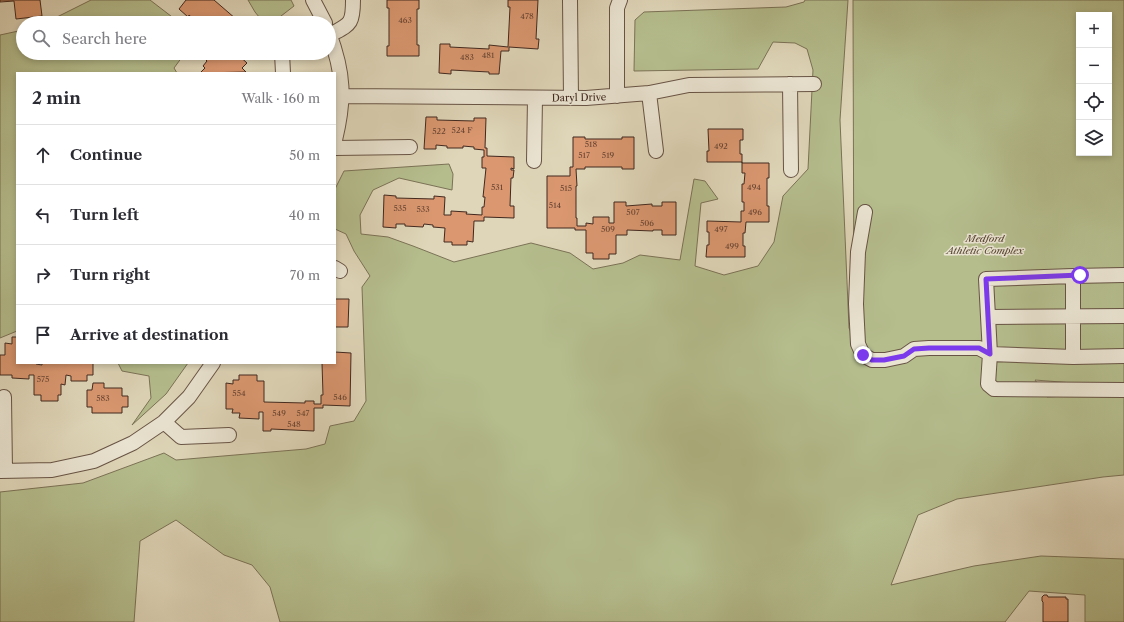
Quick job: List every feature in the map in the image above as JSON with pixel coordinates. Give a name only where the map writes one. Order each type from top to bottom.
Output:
[{"type":"street","points":[[313,0],[321,16]]},
{"type":"street","points":[[336,27],[350,23],[353,16],[353,0]]},
{"type":"street","points":[[570,0],[571,98]]},
{"type":"street","points":[[617,96],[617,8],[620,0]]},
{"type":"street","points":[[336,57],[342,78],[343,96],[338,114],[336,131]]},
{"type":"street","points":[[282,60],[283,72]]},
{"type":"street","points":[[790,84],[791,170]]},
{"type":"street","name":"Daryl Drive","points":[[343,96],[586,98],[649,93],[689,85],[814,84]]},
{"type":"street","points":[[649,93],[656,151]]},
{"type":"street","points":[[534,161],[535,98]]},
{"type":"street","points":[[336,148],[410,147]]},
{"type":"street","points":[[865,212],[858,252],[856,304],[858,344],[863,355],[872,360],[884,360],[904,356],[914,349],[979,348],[990,354],[1073,357],[1124,356]]},
{"type":"street","points":[[1124,275],[986,279],[990,354],[988,384],[994,389],[1124,390]]},
{"type":"street","points":[[1073,276],[1073,357]]},
{"type":"street","points":[[988,317],[1124,316]]},
{"type":"street","points":[[4,396],[3,471],[52,470],[94,461],[133,443],[164,422],[189,396],[212,364]]},
{"type":"street","points":[[164,422],[181,437],[229,435]]},
{"type":"green space","points":[[91,0],[150,0],[171,16],[59,16]]},
{"type":"green space","points":[[248,0],[291,0],[294,6],[281,16],[258,16]]},
{"type":"green space","name":"Medford Athletic Complex","points":[[805,0],[848,0],[840,120],[849,328],[854,338],[853,0],[1124,0],[1124,387],[1035,380],[1047,397],[1124,393],[1124,475],[957,499],[918,515],[891,585],[974,566],[1041,556],[1124,559],[1124,622],[1085,622],[1085,595],[1029,591],[1005,622],[280,622],[270,587],[252,565],[224,555],[176,520],[140,541],[134,622],[0,622],[0,492],[83,483],[164,453],[176,460],[306,449],[325,444],[330,426],[354,421],[366,401],[362,287],[370,276],[354,251],[346,234],[336,229],[336,187],[344,171],[449,164],[453,174],[452,190],[399,178],[373,190],[360,215],[361,234],[388,237],[454,262],[531,243],[570,253],[593,269],[623,263],[640,255],[680,260],[694,179],[705,181],[718,199],[701,203],[695,266],[724,275],[758,266],[774,242],[783,196],[808,169],[813,70],[807,49],[795,43],[773,42],[758,69],[634,71],[635,20],[644,12],[786,7],[804,2]]},
{"type":"green space","points":[[16,32],[16,60],[180,60],[174,68],[176,72],[16,72],[16,331],[0,338],[0,35]]},
{"type":"green space","points":[[118,364],[187,364],[166,394],[132,425],[151,398],[149,376],[122,371]]},
{"type":"building","points":[[0,0],[40,0],[42,16],[16,16],[16,19],[14,1],[0,2]]},
{"type":"building","points":[[186,0],[214,0],[233,16],[187,16],[179,9]]},
{"type":"building","points":[[387,0],[419,0],[419,9],[417,9],[417,45],[419,45],[419,56],[387,56],[387,46],[389,46],[389,8],[387,8]]},
{"type":"building","points":[[508,0],[538,0],[536,39],[539,39],[538,49],[509,47],[509,51],[501,51],[499,74],[451,70],[451,74],[439,73],[440,44],[450,44],[450,47],[489,49],[489,45],[508,47],[510,7],[508,7]]},
{"type":"building","points":[[206,60],[244,60],[247,63],[242,68],[246,72],[201,72],[205,68],[203,66],[207,61]]},
{"type":"building","points":[[426,117],[437,117],[437,120],[474,121],[474,118],[486,118],[485,148],[487,148],[487,156],[514,157],[514,169],[511,168],[511,170],[514,170],[513,178],[511,178],[510,206],[514,206],[514,218],[484,217],[484,221],[474,221],[473,242],[467,241],[467,245],[452,245],[452,242],[444,242],[445,228],[433,227],[433,225],[424,224],[423,227],[396,224],[396,228],[383,227],[384,195],[396,196],[396,198],[434,199],[434,196],[445,197],[444,215],[451,215],[451,211],[482,215],[482,207],[484,207],[485,197],[483,197],[486,168],[482,168],[482,157],[484,157],[484,150],[474,149],[474,147],[463,146],[463,148],[447,148],[447,146],[436,145],[436,149],[424,149]]},
{"type":"building","points":[[708,129],[743,129],[743,140],[740,140],[740,154],[742,154],[742,162],[707,162],[707,151],[709,151]]},
{"type":"building","points":[[573,137],[585,137],[585,139],[622,139],[622,137],[634,137],[634,169],[622,169],[622,167],[585,167],[585,169],[576,169],[577,226],[586,226],[586,223],[593,224],[593,217],[609,217],[609,223],[614,223],[614,202],[626,202],[626,206],[652,204],[652,206],[662,206],[662,202],[676,202],[676,235],[662,235],[662,230],[627,230],[627,235],[616,235],[616,254],[609,254],[609,259],[593,259],[593,253],[586,253],[586,230],[575,230],[575,228],[547,228],[547,176],[570,176],[570,167],[573,167]]},
{"type":"building","points":[[742,163],[769,163],[769,178],[767,178],[767,206],[769,206],[769,222],[746,222],[745,233],[743,233],[745,257],[706,257],[707,245],[709,245],[707,221],[741,222],[741,211],[744,211],[744,202],[742,202],[742,184],[744,184],[745,173],[742,173]]},
{"type":"building","points":[[336,299],[349,299],[348,327],[336,327]]},
{"type":"building","points":[[12,337],[16,337],[16,364],[93,364],[93,375],[87,375],[87,381],[71,381],[71,376],[66,375],[65,385],[61,384],[61,395],[58,395],[58,401],[41,401],[41,395],[34,395],[34,375],[29,375],[29,379],[12,378],[12,375],[0,375],[0,355],[5,355],[5,343],[12,344]]},
{"type":"building","points":[[336,352],[351,353],[350,406],[323,405],[323,408],[314,408],[314,431],[271,429],[271,431],[263,431],[263,412],[259,412],[259,419],[239,418],[240,413],[232,413],[233,409],[226,409],[226,383],[233,384],[233,380],[239,380],[239,375],[257,375],[257,381],[264,381],[264,402],[305,403],[305,401],[314,401],[314,404],[321,404],[321,395],[323,395],[322,364],[336,364]]},
{"type":"building","points":[[93,383],[104,383],[104,388],[122,388],[122,396],[128,396],[128,407],[122,407],[122,413],[92,413],[92,407],[87,407],[87,390],[92,390]]},
{"type":"building","points":[[1047,595],[1048,597],[1066,597],[1066,599],[1068,599],[1068,622],[1043,622],[1042,597]]},
{"type":"route","points":[[863,355],[872,360],[884,360],[904,356],[914,349],[929,348],[979,348],[990,354],[986,279],[1080,275]]}]
